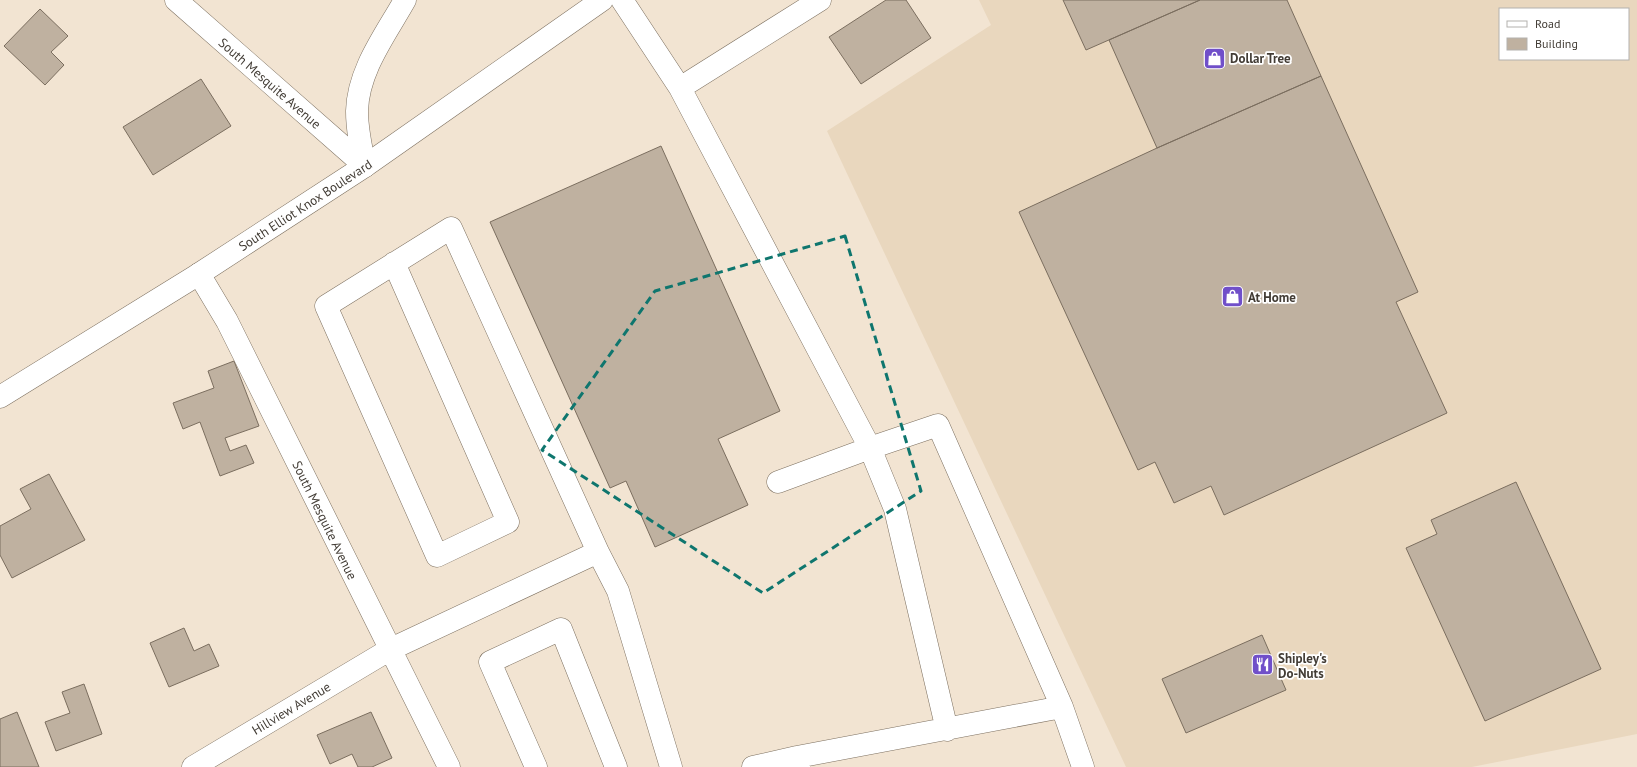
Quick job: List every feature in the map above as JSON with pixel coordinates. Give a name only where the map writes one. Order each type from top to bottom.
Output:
[{"type":"street","name":"South Mesquite Avenue","points":[[176,0],[365,166]]},
{"type":"street","points":[[365,166],[357,111],[361,86],[367,68],[406,0]]},
{"type":"street","name":"South Elliot Knox Boulevard","points":[[0,397],[198,274],[365,166],[602,0]]},
{"type":"street","points":[[622,0],[680,88],[870,448],[895,509],[947,730]]},
{"type":"street","points":[[680,88],[820,0]]},
{"type":"street","points":[[394,264],[508,522],[437,556],[326,306],[451,228],[598,552],[618,591],[671,767]]},
{"type":"street","name":"South Mesquite Avenue","points":[[198,274],[227,321],[389,650],[449,767]]},
{"type":"street","points":[[778,482],[938,425],[1062,707],[1083,767]]},
{"type":"street","name":"Hillview Avenue","points":[[193,767],[389,650],[598,552]]},
{"type":"street","points":[[536,767],[490,662],[561,629],[616,767]]},
{"type":"street","points":[[753,767],[798,762],[1062,707]]},
{"type":"highlighted area","points":[[845,236],[921,491],[763,593],[542,450],[655,291]]},
{"type":"shaded area","points":[[979,0],[1637,0],[1637,734],[1472,767],[1126,767],[827,131],[991,25]]},
{"type":"building","points":[[886,0],[906,0],[931,38],[861,84],[829,37]]},
{"type":"building","points":[[1063,0],[1200,0],[1086,50]]},
{"type":"building","name":"Dollar Tree","points":[[1200,0],[1287,0],[1321,76],[1157,148],[1109,40]]},
{"type":"building","points":[[40,9],[68,36],[51,52],[64,65],[45,85],[4,46]]},
{"type":"building","name":"At Home","points":[[1321,76],[1418,292],[1396,302],[1447,413],[1224,515],[1211,486],[1174,503],[1155,462],[1138,470],[1019,212],[1157,148]]},
{"type":"building","points":[[201,79],[231,126],[153,175],[123,127]]},
{"type":"building","points":[[661,146],[780,411],[718,439],[748,505],[655,547],[626,481],[610,488],[490,222]]},
{"type":"building","points":[[234,361],[259,426],[225,438],[230,451],[246,445],[254,463],[220,476],[200,422],[183,429],[173,403],[214,388],[208,371]]},
{"type":"building","points":[[49,474],[85,540],[12,578],[0,555],[0,526],[31,509],[20,489]]},
{"type":"building","points":[[1516,482],[1601,669],[1485,721],[1406,548],[1437,534],[1431,520]]},
{"type":"building","points":[[184,628],[194,651],[209,644],[219,666],[169,687],[150,643]]},
{"type":"building","points":[[1262,635],[1286,690],[1186,733],[1162,679]]},
{"type":"building","points":[[84,684],[102,734],[56,751],[45,722],[70,713],[62,692]]},
{"type":"building","points":[[17,712],[39,767],[0,767],[0,719]]},
{"type":"building","points":[[371,712],[392,758],[372,767],[358,767],[352,754],[330,764],[317,735]]},
{"type":"place","name":"Dollar Tree","points":[[1215,58]]},
{"type":"place","name":"At Home","points":[[1233,297]]},
{"type":"place","name":"Shipley's Do-Nuts","points":[[1263,665]]}]
